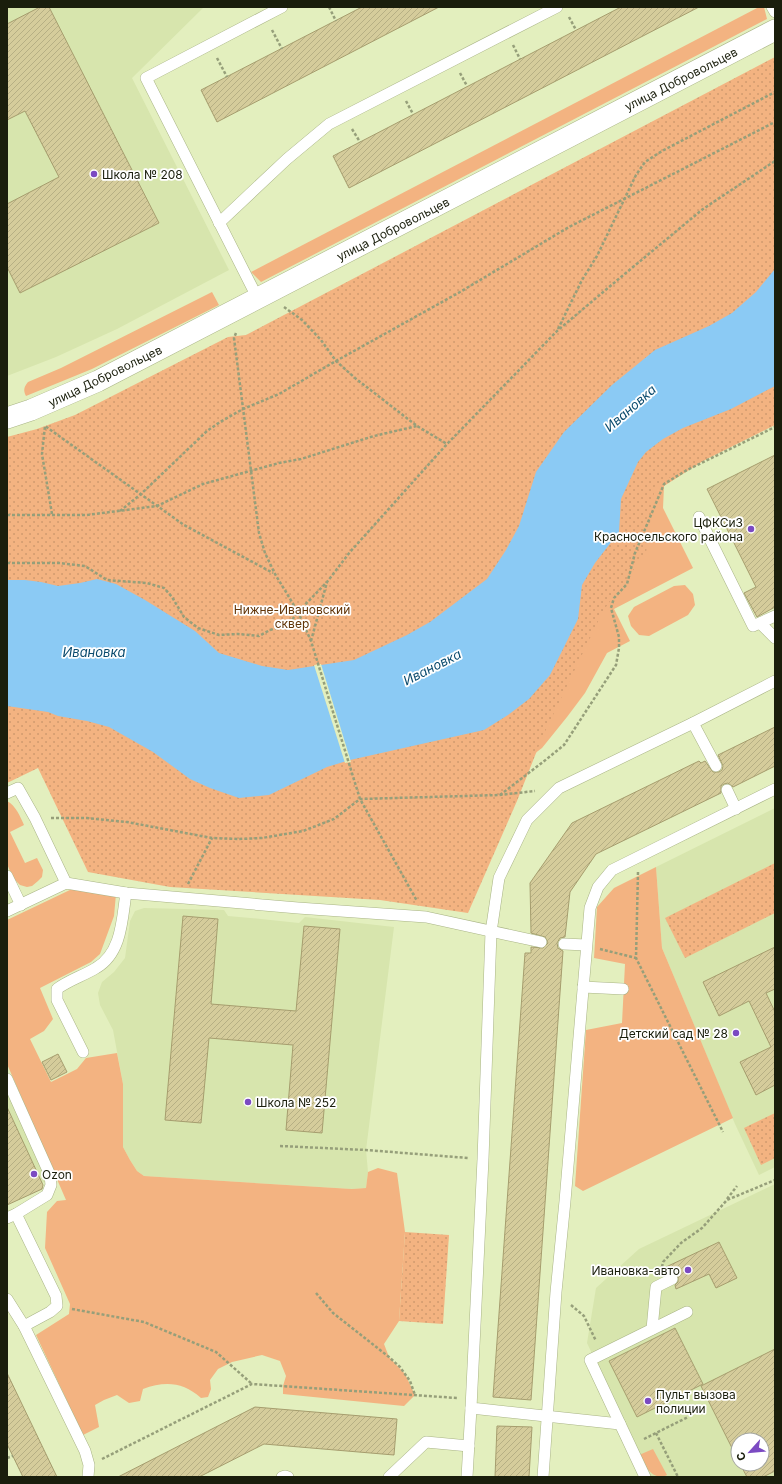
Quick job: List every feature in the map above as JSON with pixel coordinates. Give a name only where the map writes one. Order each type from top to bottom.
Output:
[{"type":"street","name":"улица Добровольцев","points":[[7,418],[31,410],[98,381],[775,30]]},
{"type":"lane","points":[[258,299],[146,78],[282,7]]},
{"type":"lane","points":[[772,7],[775,12]]},
{"type":"lane","points":[[219,223],[287,158],[329,124],[562,10]]},
{"type":"lane","points":[[699,517],[753,626],[775,616]]},
{"type":"lane","points":[[760,623],[775,638]]},
{"type":"lane","points":[[467,1477],[472,1404],[483,1159],[491,932],[499,878],[527,820],[559,788],[775,682]]},
{"type":"lane","points":[[693,723],[716,766]]},
{"type":"lane","points":[[7,793],[18,788],[35,818],[66,883]]},
{"type":"lane","points":[[543,1477],[546,1416],[556,1292],[590,908],[598,887],[612,870],[775,789]]},
{"type":"lane","points":[[727,790],[736,809]]},
{"type":"lane","points":[[7,876],[20,904]]},
{"type":"lane","points":[[7,911],[66,883],[126,893],[298,908],[426,917],[541,942]]},
{"type":"lane","points":[[83,1052],[57,1000],[57,989],[68,981],[96,968],[106,961],[120,935],[126,893]]},
{"type":"lane","points":[[564,944],[586,945]]},
{"type":"lane","points":[[583,987],[623,989]]},
{"type":"lane","points":[[7,1079],[50,1175],[51,1185],[46,1195],[11,1216],[56,1296],[56,1306],[50,1312],[24,1326]]},
{"type":"lane","points":[[652,1329],[656,1287],[672,1279]]},
{"type":"lane","points":[[7,1299],[24,1326],[86,1451],[89,1465],[88,1477]]},
{"type":"lane","points":[[645,1477],[590,1360],[687,1312]]},
{"type":"lane","points":[[472,1404],[546,1416],[620,1424]]},
{"type":"lane","points":[[389,1477],[426,1442],[469,1446]]},
{"type":"lane","points":[[282,1477],[288,1477]]},
{"type":"path","points":[[329,7],[336,21]]},
{"type":"path","points":[[562,10],[576,30]]},
{"type":"path","points":[[265,16],[282,49]]},
{"type":"path","points":[[210,44],[227,77]]},
{"type":"path","points":[[557,331],[636,175],[645,162],[662,151],[775,92]]},
{"type":"path","points":[[120,511],[141,494],[207,431],[243,409],[279,394],[460,292],[569,227],[775,122]]},
{"type":"path","points":[[7,563],[59,563],[85,566],[107,580],[148,583],[164,588],[172,597],[184,616],[198,628],[219,635],[238,634],[260,636],[286,624],[292,620],[327,582],[350,552],[447,444],[557,331],[703,209],[775,161]]},
{"type":"path","points":[[282,306],[302,320],[321,340],[336,361],[355,378],[417,426],[447,444]]},
{"type":"path","points":[[238,329],[234,338],[251,471],[260,533],[265,553],[274,574],[298,612],[311,641],[360,799],[426,917]]},
{"type":"path","points":[[52,514],[42,454],[45,426],[184,525],[274,574]]},
{"type":"path","points":[[7,515],[87,515],[157,506],[203,484],[300,459],[374,436],[417,426]]},
{"type":"path","points":[[499,795],[564,745],[616,665],[619,638],[611,608],[614,598],[627,584],[635,553],[664,484],[687,470],[775,427]]},
{"type":"path","points":[[311,641],[327,582]]},
{"type":"path","points":[[35,818],[87,818],[127,822],[212,838],[262,838],[302,831],[334,819],[360,799],[499,795],[559,788]]},
{"type":"path","points":[[181,898],[212,838]]},
{"type":"path","points":[[638,857],[636,958],[723,1132]]},
{"type":"path","points":[[586,945],[636,958]]},
{"type":"path","points":[[280,1146],[366,1150],[483,1159]]},
{"type":"path","points":[[726,1200],[775,1180]]},
{"type":"path","points":[[656,1287],[663,1262],[680,1243],[702,1228],[737,1186]]},
{"type":"path","points":[[556,1292],[584,1316],[602,1354]]},
{"type":"path","points":[[316,1293],[333,1313],[390,1357],[400,1367],[410,1381],[415,1395]]},
{"type":"path","points":[[56,1306],[144,1322],[216,1352],[252,1384]]},
{"type":"path","points":[[89,1465],[252,1384],[415,1395],[472,1404]]},
{"type":"path","points":[[631,1446],[688,1417]]},
{"type":"path","points":[[656,1433],[678,1477]]},
{"type":"path","points":[[7,1458],[13,1456]]},
{"type":"shaded area","name":"Школа № 208","points":[[7,7],[204,7],[132,78],[229,270],[117,329],[56,357],[7,376]]},
{"type":"shaded area","name":"Детский сад № 28","points":[[775,808],[775,1167],[759,1175],[735,1124],[662,948],[656,867]]},
{"type":"shaded area","name":"Школа № 252","points":[[144,908],[224,910],[228,916],[299,923],[305,917],[394,927],[366,1150],[368,1172],[366,1188],[352,1189],[144,1176],[137,1171],[123,1147],[123,1084],[113,1030],[100,1005],[98,993],[102,982],[114,972],[125,958],[130,921],[135,911]]},
{"type":"shaded area","points":[[7,1076],[53,1178],[7,1199]]},
{"type":"shaded area","points":[[775,1184],[775,1477],[651,1477],[587,1343],[596,1288],[639,1249]]},
{"type":"green space","points":[[759,7],[764,7],[767,19],[261,282],[251,272]]},
{"type":"green space","name":"Нижне-Ивановский сквер","points":[[775,57],[775,425],[655,485],[646,553],[603,611],[542,738],[517,801],[468,913],[380,900],[170,887],[88,872],[38,768],[7,783],[7,437],[37,429],[75,415],[228,337],[246,335]]},
{"type":"green space","points":[[212,292],[219,305],[92,369],[26,396],[24,389],[28,382],[61,368]]},
{"type":"green space","points":[[775,415],[664,486],[663,508],[693,568],[614,609],[630,641],[607,653],[585,693],[567,717],[542,748],[522,763],[621,499]]},
{"type":"green space","points":[[685,585],[693,594],[695,605],[688,615],[649,636],[639,635],[631,626],[628,616],[634,607],[674,586]]},
{"type":"green space","points":[[7,801],[15,808],[24,825],[10,832],[25,863],[37,858],[43,870],[42,877],[32,886],[27,887],[20,885],[13,878],[7,864]]},
{"type":"green space","points":[[775,863],[775,913],[685,958],[665,918]]},
{"type":"green space","points":[[656,867],[662,948],[733,1118],[583,1191],[575,1186],[586,1030],[622,1023],[625,964],[594,958],[597,907],[614,888]]},
{"type":"green space","points":[[72,889],[116,894],[114,916],[100,954],[91,962],[40,988],[53,1019],[44,1031],[30,1039],[51,1082],[77,1069],[86,1058],[117,1053],[123,1084],[123,1147],[137,1171],[144,1176],[352,1189],[366,1188],[368,1172],[378,1168],[397,1173],[405,1232],[399,1321],[384,1344],[389,1357],[405,1374],[415,1395],[404,1406],[283,1394],[283,1386],[286,1376],[280,1361],[262,1355],[232,1362],[218,1369],[210,1380],[211,1389],[208,1397],[201,1398],[181,1386],[166,1384],[151,1386],[143,1389],[140,1401],[129,1403],[117,1395],[104,1400],[95,1405],[99,1427],[83,1435],[36,1335],[69,1314],[70,1304],[45,1248],[47,1212],[57,1201],[66,1200],[7,1064],[7,920]]},
{"type":"green space","points":[[775,1113],[775,1158],[761,1165],[744,1128]]},
{"type":"green space","points":[[405,1232],[449,1235],[443,1324],[399,1321]]},
{"type":"green space","points":[[653,1449],[667,1475],[662,1477],[653,1474],[646,1468],[641,1459],[639,1455]]},
{"type":"water","name":"Ивановка","points":[[775,269],[775,386],[731,409],[683,428],[663,439],[646,452],[638,462],[621,499],[619,532],[595,563],[582,585],[578,619],[550,675],[529,699],[508,715],[484,730],[350,760],[327,767],[269,795],[239,798],[190,779],[153,752],[109,727],[87,721],[58,716],[48,712],[7,706],[7,580],[25,580],[58,586],[97,579],[116,584],[195,631],[219,653],[262,666],[288,670],[354,660],[407,635],[430,622],[487,579],[506,550],[519,526],[536,472],[564,432],[612,385],[655,350],[709,326],[732,313],[756,292]]},
{"type":"pier","points":[[321,664],[351,762],[345,763],[314,665]]},
{"type":"building","points":[[40,7],[49,7],[159,223],[20,293],[7,267],[7,204],[59,177],[25,111],[7,120],[7,24]]},
{"type":"building","points":[[362,7],[439,7],[217,122],[201,90]]},
{"type":"building","points":[[621,7],[699,7],[349,188],[333,156]]},
{"type":"building","name":"ЦФКСиЗ Красносельского района","points":[[775,455],[775,607],[757,617],[744,593],[756,587],[707,489]]},
{"type":"building","points":[[775,727],[775,766],[733,787],[728,783],[724,784],[721,786],[721,793],[596,854],[570,892],[565,937],[560,938],[557,943],[558,948],[563,951],[531,1400],[493,1397],[525,953],[531,953],[531,947],[543,948],[548,943],[545,937],[531,933],[530,883],[572,823],[699,761],[701,763],[705,761],[713,772],[719,772],[722,770],[723,766],[718,755]]},
{"type":"building","points":[[183,916],[218,919],[211,1004],[296,1011],[304,926],[340,929],[322,1133],[286,1130],[293,1045],[209,1038],[201,1123],[165,1120]]},
{"type":"building","points":[[775,947],[775,989],[766,993],[775,1012],[775,1085],[756,1095],[740,1062],[771,1047],[749,1001],[719,1016],[703,982]]},
{"type":"building","points":[[58,1054],[67,1072],[51,1080],[42,1062]]},
{"type":"building","points":[[7,1107],[43,1185],[42,1189],[7,1205]]},
{"type":"building","points":[[719,1242],[737,1278],[716,1288],[709,1274],[676,1289],[675,1285],[678,1282],[678,1276],[676,1273],[669,1273],[666,1267]]},
{"type":"building","points":[[675,1328],[703,1384],[637,1417],[609,1361]]},
{"type":"building","points":[[775,1349],[775,1471],[763,1477],[747,1477],[744,1472],[770,1472],[770,1432],[730,1432],[730,1444],[701,1386]]},
{"type":"building","points":[[7,1373],[57,1477],[23,1477],[7,1444]]},
{"type":"building","points":[[255,1407],[397,1419],[394,1455],[264,1444],[199,1477],[118,1477]]},
{"type":"building","points":[[497,1426],[532,1427],[529,1477],[495,1477]]},
{"type":"place","name":"Школа № 208","points":[[94,174]]},
{"type":"place","name":"ЦФКСиЗ Красносельского района","points":[[751,529]]},
{"type":"place","name":"Детский сад № 28","points":[[736,1033]]},
{"type":"place","name":"Школа № 252","points":[[248,1102]]},
{"type":"place","name":"Ozon","points":[[34,1174]]},
{"type":"place","name":"Ивановка-авто","points":[[688,1270]]},
{"type":"place","name":"Пульт вызова полиции","points":[[648,1401]]}]
